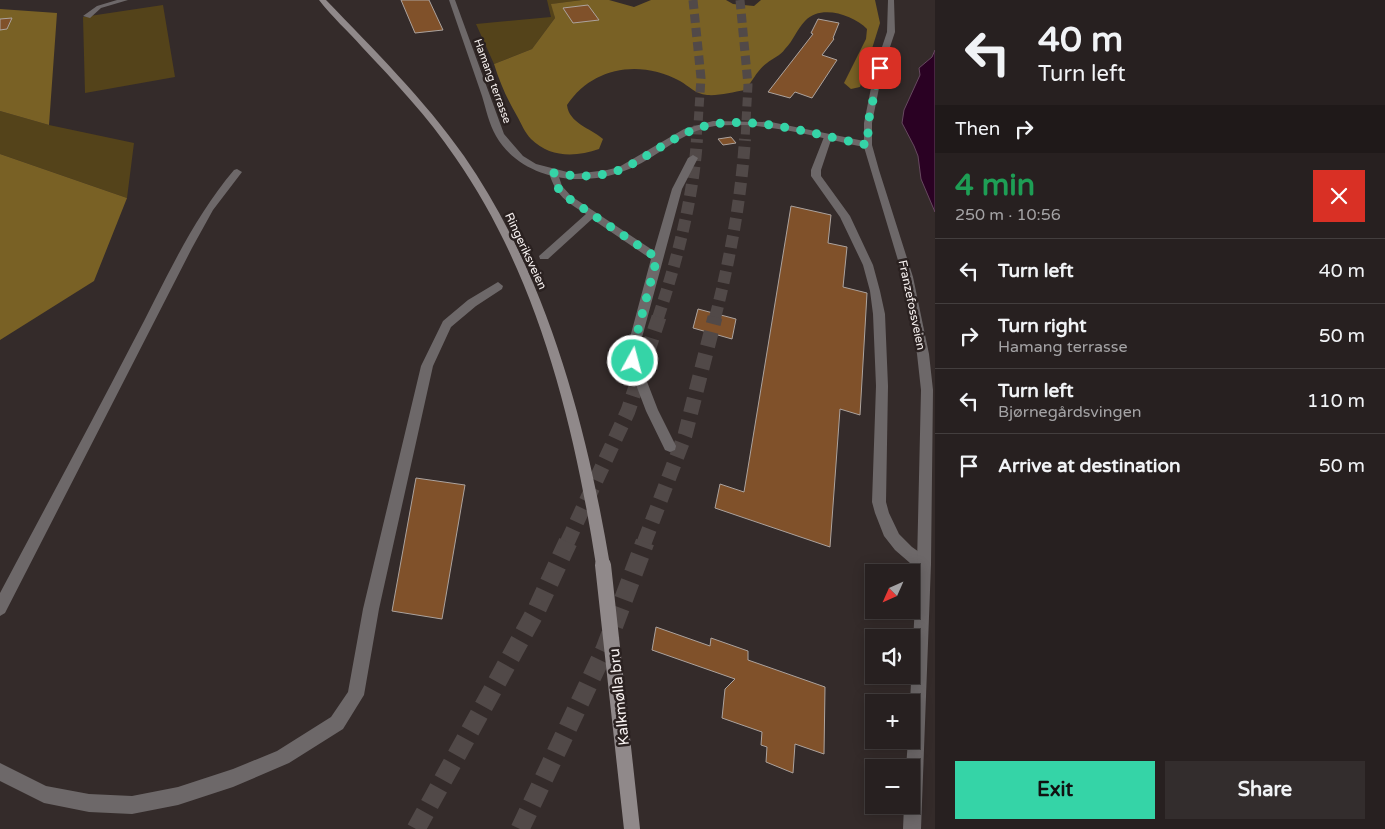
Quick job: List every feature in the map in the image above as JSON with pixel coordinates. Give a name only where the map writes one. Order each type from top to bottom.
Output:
[{"type":"main road","name":"Ringeriksveien","points":[[322,0],[441,132],[479,186],[504,231],[533,295],[555,355],[584,458],[603,565]]},
{"type":"main road","name":"Kalkmølla bru","points":[[603,565],[632,829]]},
{"type":"street","points":[[86,16],[99,7],[125,0]]},
{"type":"street","name":"Hamang terrasse","points":[[452,0],[500,135],[520,158],[533,166],[575,177],[608,173],[622,169],[687,132],[712,124],[771,125],[868,145]]},
{"type":"street","name":"Franzefossveien","points":[[890,0],[892,15],[891,32],[880,68],[868,123],[868,145],[874,170],[908,277],[923,354],[927,390],[928,428],[924,564],[912,829]]},
{"type":"street","points":[[828,137],[816,170],[816,176],[845,216],[854,234],[868,265],[879,314],[882,386],[879,502],[882,518],[891,537],[903,551],[924,564]]},
{"type":"street","points":[[670,446],[652,411],[633,361],[634,345],[678,188],[693,158]]},
{"type":"street","points":[[0,608],[147,328],[199,224],[218,194],[237,172]]},
{"type":"street","points":[[554,173],[558,188],[568,198],[657,258]]},
{"type":"street","points":[[544,256],[592,215]]},
{"type":"street","points":[[0,772],[44,794],[89,803],[132,805],[178,796],[233,778],[283,757],[337,723],[356,695],[372,609],[427,366],[447,324],[472,303],[498,286]]},
{"type":"shaded area","points":[[547,0],[582,0],[552,4],[555,18],[532,49],[494,64],[476,24],[551,17]]},
{"type":"shaded area","points":[[582,0],[609,0],[634,7],[651,0],[726,0],[733,4],[754,6],[761,0],[875,0],[880,23],[860,87],[851,89],[844,83],[866,39],[867,29],[854,19],[828,12],[819,13],[805,21],[783,51],[758,72],[745,90],[707,95],[665,74],[649,70],[618,70],[603,75],[577,92],[567,105],[576,121],[603,139],[599,149],[572,154],[555,153],[546,150],[529,137],[507,97],[494,64],[532,49],[555,18],[551,4]]},
{"type":"shaded area","points":[[163,5],[175,77],[85,93],[83,17]]},
{"type":"shaded area","points":[[0,9],[57,13],[49,125],[0,111]]},
{"type":"shaded area","points":[[935,50],[935,212],[921,179],[918,156],[902,123],[904,110],[920,75],[919,68],[932,57]]},
{"type":"shaded area","points":[[0,111],[49,125],[134,143],[127,198],[0,154]]},
{"type":"shaded area","points":[[0,154],[127,198],[94,281],[0,340]]},
{"type":"building","points":[[401,0],[429,0],[443,30],[415,33]]},
{"type":"building","points":[[588,5],[599,20],[573,23],[563,8]]},
{"type":"building","points":[[12,18],[7,29],[0,30],[0,19]]},
{"type":"building","points":[[818,19],[839,23],[834,39],[822,55],[837,60],[812,98],[795,92],[790,98],[768,92],[813,34],[811,33]]},
{"type":"building","points":[[731,137],[736,143],[723,145],[718,139]]},
{"type":"building","points":[[791,206],[831,215],[828,243],[847,247],[843,287],[867,293],[860,415],[840,409],[830,547],[715,508],[720,484],[744,492]]},
{"type":"building","points":[[698,309],[736,319],[732,339],[693,328]]},
{"type":"building","points":[[416,478],[465,485],[442,619],[392,611]]},
{"type":"building","points":[[656,627],[710,646],[711,638],[748,651],[748,660],[825,687],[824,754],[795,744],[793,773],[766,762],[767,747],[761,745],[762,732],[722,718],[725,689],[735,679],[652,650]]},
{"type":"tunnel","points":[[693,0],[701,78],[697,140]]},
{"type":"tunnel","points":[[740,0],[748,85],[745,140]]},
{"type":"tunnel","points":[[658,318],[683,230],[692,185],[697,139]]},
{"type":"tunnel","points":[[715,318],[734,229],[745,139]]},
{"type":"tunnel","points":[[567,543],[628,411],[659,317]]},
{"type":"tunnel","points":[[644,543],[685,435],[715,317]]},
{"type":"tunnel","points":[[416,829],[536,611],[568,542]]},
{"type":"tunnel","points":[[520,829],[605,649],[645,542]]},
{"type":"route","points":[[633,361],[634,345],[657,258],[568,198],[558,188],[554,173],[575,177],[593,176],[622,169],[687,132],[712,124],[750,123],[771,125],[868,145],[868,123],[880,68]]}]
